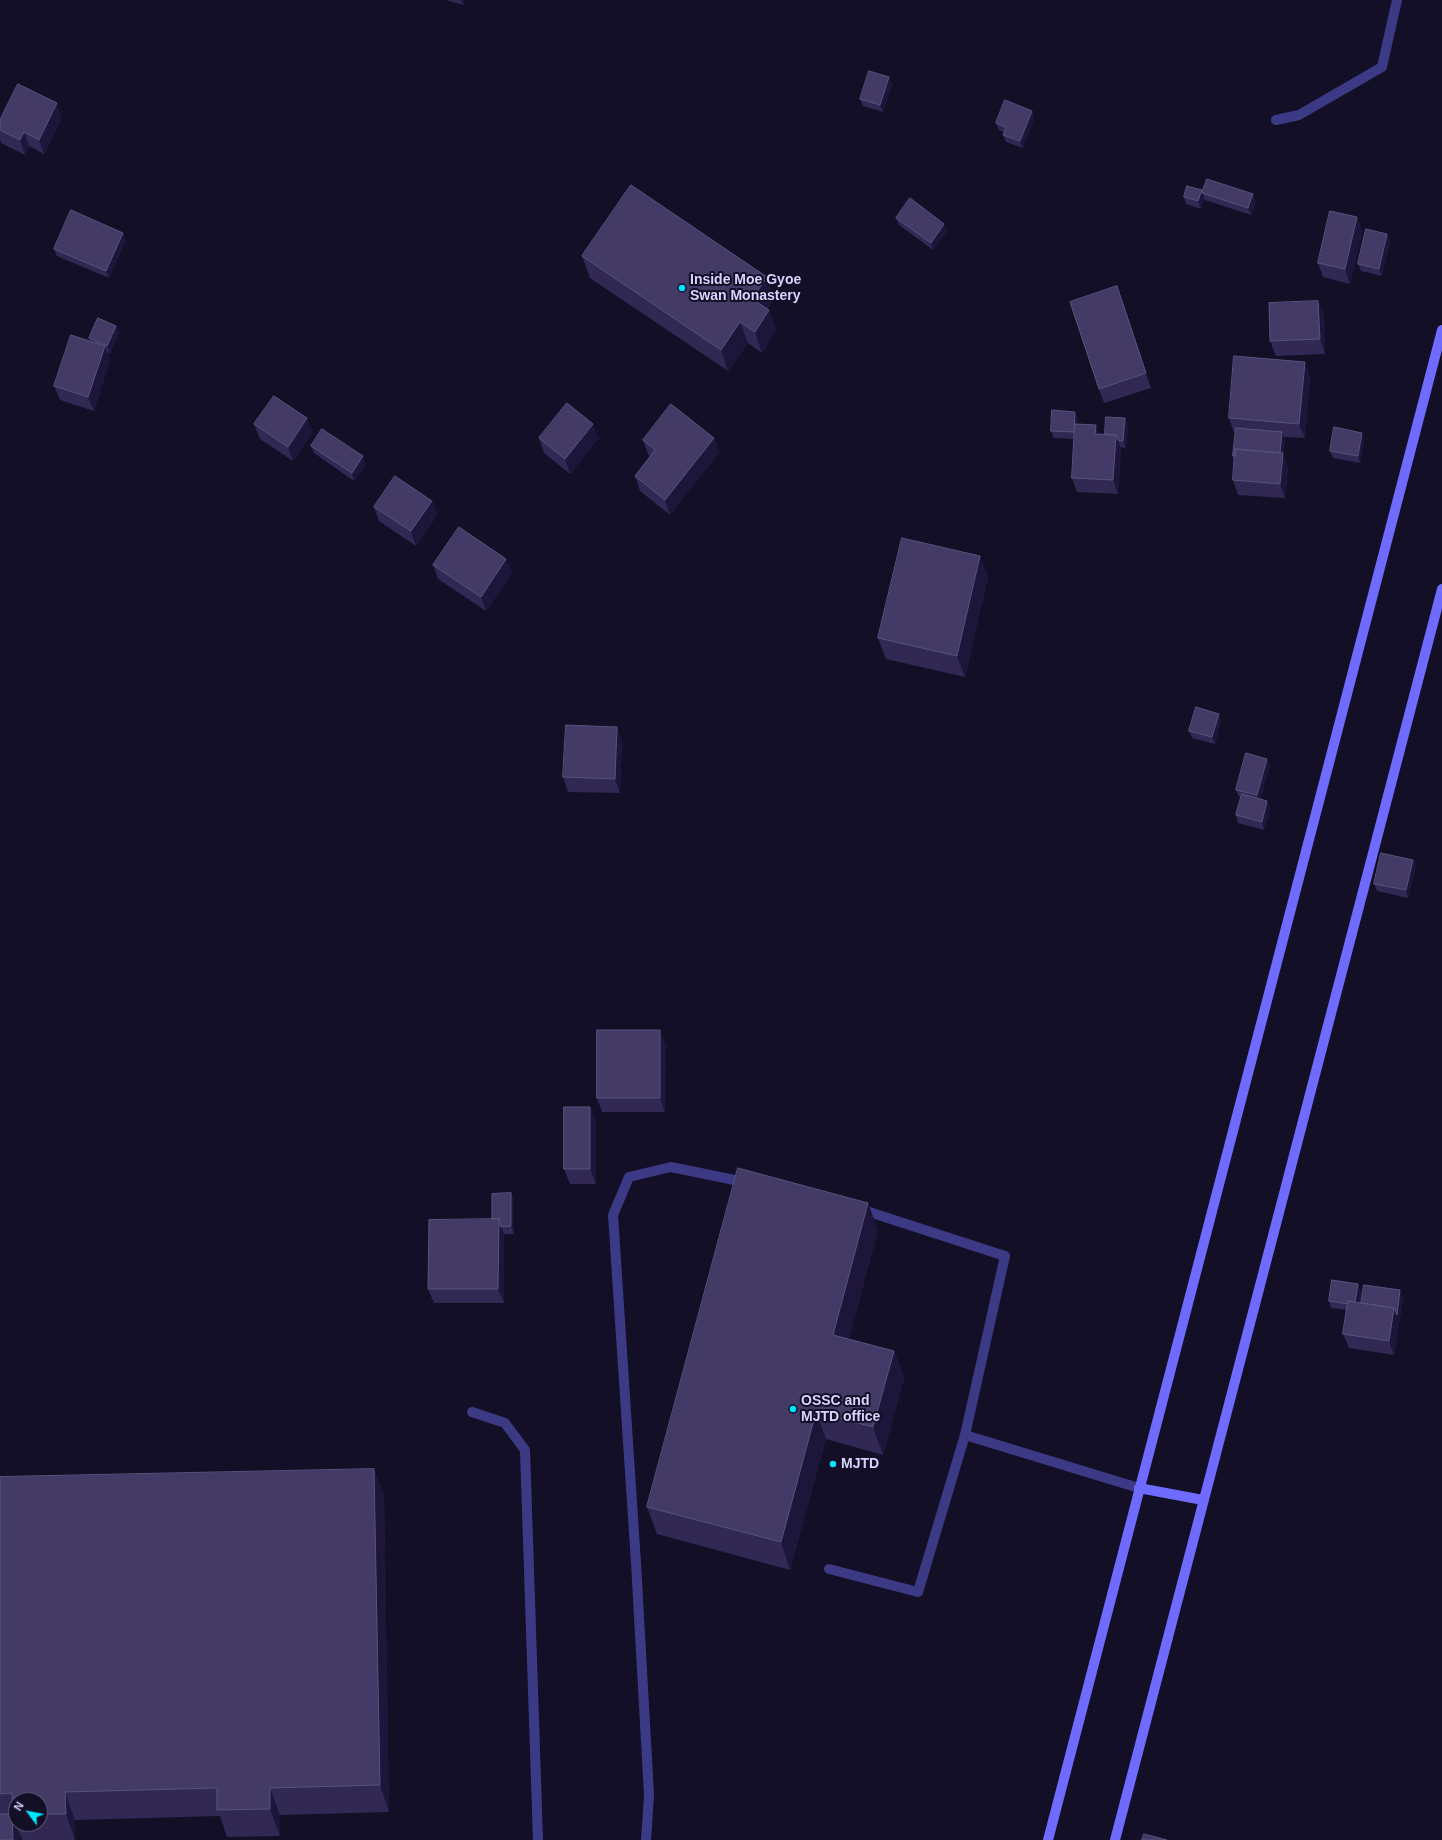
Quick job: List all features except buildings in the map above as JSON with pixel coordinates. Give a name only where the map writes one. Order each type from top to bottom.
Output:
[{"type":"main road","points":[[1048,1840],[1442,330]]},
{"type":"main road","points":[[1115,1840],[1442,588]]},
{"type":"main road","points":[[1139,1488],[1203,1500]]},
{"type":"lane","points":[[1276,120],[1299,115],[1382,67],[1397,0]]},
{"type":"lane","points":[[646,1840],[649,1795],[648,1772],[613,1216],[629,1177],[670,1167],[756,1185]]},
{"type":"lane","points":[[829,1569],[918,1592],[965,1435],[1005,1256],[849,1205]]},
{"type":"lane","points":[[472,1412],[505,1423],[525,1450],[538,1840]]},
{"type":"lane","points":[[965,1435],[1139,1488]]},
{"type":"place","name":"Inside Moe Gyoe Swan Monastery","points":[[682,288]]},
{"type":"place","name":"OSSC and MJTD office","points":[[793,1409]]},
{"type":"place","name":"MJTD","points":[[833,1464]]}]
